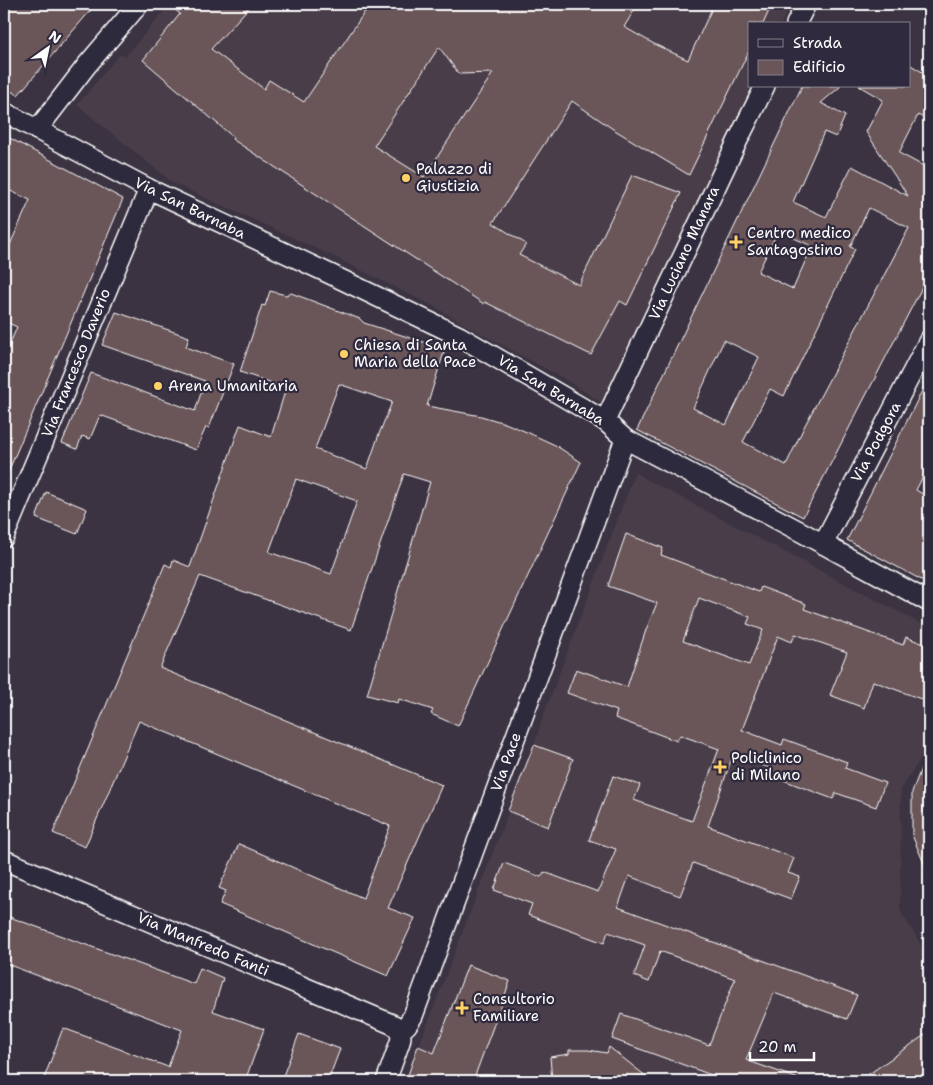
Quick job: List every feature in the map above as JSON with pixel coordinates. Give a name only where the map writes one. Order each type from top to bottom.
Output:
[{"type":"street","points":[[37,130],[87,65],[139,4]]},
{"type":"street","points":[[797,22],[806,4]]},
{"type":"street","name":"Via Luciano Manara","points":[[605,421],[764,88]]},
{"type":"street","name":"Via San Barnaba","points":[[4,112],[149,189],[459,336],[605,421],[625,439],[929,602]]},
{"type":"street","name":"Via Francesco Daverio","points":[[4,537],[149,189]]},
{"type":"street","name":"Via Podgora","points":[[823,544],[929,340]]},
{"type":"street","name":"Via Pace","points":[[386,1081],[400,1042],[400,1031],[413,1016],[625,439]]},
{"type":"street","name":"Via Manfredo Fanti","points":[[4,860],[394,1025],[400,1031]]},
{"type":"shaded area","points":[[170,4],[790,4],[782,22],[748,22],[748,88],[751,88],[602,403],[563,378],[433,306],[328,254],[173,183],[77,105],[119,55],[126,56]]},
{"type":"shaded area","name":"Policlinico di Milano","points":[[635,473],[929,628],[929,745],[901,789],[900,910],[929,958],[929,1081],[498,1081],[419,1046]]},
{"type":"building","points":[[4,4],[96,4],[18,95],[4,87]]},
{"type":"building","name":"Palazzo di Giustizia","points":[[169,4],[252,4],[211,49],[264,89],[269,80],[304,102],[370,4],[638,4],[624,27],[688,60],[714,4],[772,4],[764,22],[748,22],[748,53],[689,175],[613,129],[572,101],[493,223],[526,244],[519,255],[579,285],[632,175],[681,193],[627,305],[620,301],[591,355],[485,302],[484,304],[232,139],[233,137],[143,60],[180,14]],"holes":[[[439,47],[459,74],[493,73],[424,177],[374,146]]]},
{"type":"building","points":[[910,65],[929,76],[929,121],[918,115],[899,153],[929,169],[929,274],[803,517],[637,430],[801,88],[839,88],[821,103],[845,116],[836,137],[824,132],[793,202],[826,217],[852,166],[908,196],[866,132],[883,100],[862,88],[910,88]],"holes":[[[869,208],[909,228],[804,427],[786,465],[743,442],[770,389],[784,396],[855,249],[850,247]],[[778,231],[812,246],[793,289],[758,272]],[[724,340],[759,357],[726,425],[693,408]]]},
{"type":"building","points":[[4,135],[123,199],[4,482],[4,357],[17,327],[4,321],[4,258],[30,200],[4,188]]},
{"type":"building","points":[[270,291],[286,295],[291,293],[360,319],[364,323],[445,349],[427,406],[481,416],[505,423],[555,445],[581,462],[458,726],[431,714],[433,710],[399,699],[398,703],[367,695],[430,482],[404,474],[351,630],[200,576],[160,668],[442,785],[388,908],[415,918],[388,976],[220,904],[226,891],[219,888],[239,844],[363,898],[390,826],[139,721],[85,847],[53,833],[165,564],[171,567],[173,560],[190,567],[240,425],[271,437],[286,388],[240,372],[262,305],[265,306]],"holes":[[[339,384],[392,402],[367,469],[315,449]],[[296,479],[357,501],[331,574],[269,552]]]},
{"type":"building","points":[[116,312],[189,337],[186,347],[234,364],[209,428],[206,427],[196,450],[100,415],[90,439],[82,436],[77,449],[62,443],[91,373],[195,411],[205,381],[102,345]]},
{"type":"building","points":[[929,377],[929,465],[916,490],[929,498],[929,584],[847,540]]},
{"type":"building","points":[[46,492],[87,509],[77,534],[36,518]]},
{"type":"building","points":[[626,534],[663,548],[661,555],[759,592],[761,587],[806,604],[804,609],[903,645],[906,637],[929,646],[929,702],[873,681],[864,708],[830,695],[847,652],[795,634],[792,642],[778,636],[742,730],[782,745],[784,739],[847,762],[845,768],[885,783],[876,807],[836,793],[833,799],[770,775],[773,769],[733,755],[708,826],[794,858],[788,873],[800,877],[791,899],[693,863],[680,896],[629,876],[618,907],[857,995],[847,1019],[774,993],[746,1060],[799,1079],[799,1081],[728,1081],[612,1039],[621,1014],[709,1045],[735,979],[660,951],[649,982],[634,976],[645,945],[608,932],[604,943],[528,915],[532,904],[494,890],[504,863],[541,877],[544,872],[598,892],[616,849],[589,840],[613,776],[640,785],[634,800],[692,821],[719,749],[680,735],[677,741],[615,718],[617,711],[567,693],[576,669],[627,687],[657,603],[608,586]],"holes":[[[699,598],[750,617],[747,624],[763,630],[749,665],[683,641]]]},
{"type":"building","points":[[534,745],[573,759],[548,827],[508,811]]},
{"type":"building","points":[[928,751],[929,875],[912,835],[912,792]]},
{"type":"building","points":[[4,915],[194,984],[200,968],[223,978],[213,1011],[264,1029],[245,1081],[43,1081],[63,1028],[168,1067],[182,1030],[4,963]]},
{"type":"building","points":[[468,965],[510,981],[473,1081],[406,1081],[418,1046],[434,1053]]},
{"type":"building","points":[[929,1032],[929,1081],[859,1081]]},
{"type":"building","points":[[299,1034],[340,1049],[328,1081],[281,1081]]},
{"type":"building","points":[[609,1047],[652,1081],[552,1081],[550,1057],[569,1054],[569,1050],[607,1053]]},
{"type":"place","name":"Palazzo di Giustizia","points":[[406,178]]},
{"type":"place","name":"Centro medico Santagostino","points":[[736,242]]},
{"type":"place","name":"Chiesa di Santa Maria della Pace","points":[[344,354]]},
{"type":"place","name":"Arena Umanitaria","points":[[158,386]]},
{"type":"place","name":"Policlinico di Milano","points":[[720,767]]},
{"type":"place","name":"Consultorio Familiare","points":[[462,1008]]}]
